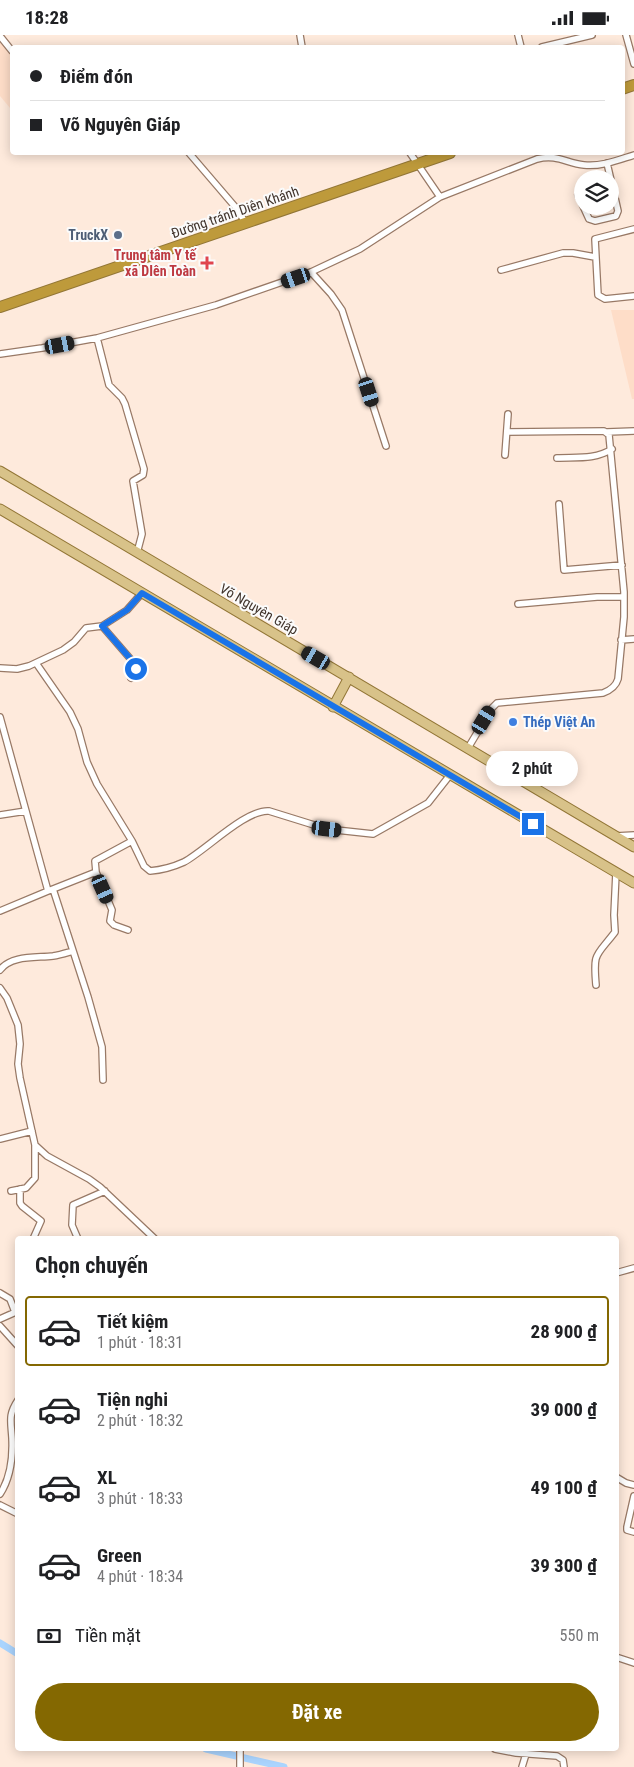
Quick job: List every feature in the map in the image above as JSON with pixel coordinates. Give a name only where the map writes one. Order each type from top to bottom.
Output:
[{"type":"highway","name":"Đường tránh Diên Khánh","points":[[0,307],[444,155]]},
{"type":"main road","name":"Võ Nguyên Giáp","points":[[0,471],[634,847]]},
{"type":"main road","points":[[0,509],[634,883]]},
{"type":"main road","points":[[334,707],[349,677]]},
{"type":"street","points":[[550,45],[592,35]]},
{"type":"street","points":[[626,35],[634,64]]},
{"type":"street","points":[[0,36],[10,48]]},
{"type":"street","points":[[191,155],[237,209],[245,223]]},
{"type":"street","points":[[411,155],[440,197]]},
{"type":"street","points":[[0,354],[97,338],[216,305],[312,272],[360,249],[440,197],[526,163],[556,155],[584,165],[607,163],[634,155]]},
{"type":"street","points":[[607,163],[609,170]]},
{"type":"street","points":[[586,215],[592,221],[616,215]]},
{"type":"street","points":[[634,229],[595,239],[598,295],[606,299],[634,296]]},
{"type":"street","points":[[500,271],[563,253],[595,257]]},
{"type":"street","points":[[312,272],[342,310],[386,446]]},
{"type":"street","points":[[97,338],[109,385],[122,398],[125,404],[144,469],[143,475],[132,481],[141,530],[137,553]]},
{"type":"street","points":[[505,455],[508,414]]},
{"type":"street","points":[[507,432],[634,431]]},
{"type":"street","points":[[468,748],[497,703],[590,695],[609,691],[618,679],[624,597],[612,449],[607,432]]},
{"type":"street","points":[[557,458],[595,457],[612,449]]},
{"type":"street","points":[[559,504],[564,570],[622,565]]},
{"type":"street","points":[[0,668],[17,669],[36,663],[69,647],[86,628],[102,626],[127,610],[142,593]]},
{"type":"street","points":[[518,604],[597,597],[624,597]]},
{"type":"street","points":[[102,626],[134,663],[136,669],[131,677]]},
{"type":"street","points":[[622,640],[634,639]]},
{"type":"street","points":[[36,663],[70,712],[78,729],[87,763],[96,784],[132,841],[144,866],[150,871],[170,867],[185,861],[247,818],[262,811],[269,811],[327,829],[372,834],[428,803],[450,775]]},
{"type":"street","points":[[0,717],[50,890],[73,951],[102,1047],[103,1080]]},
{"type":"street","points":[[0,815],[26,811]]},
{"type":"street","points":[[615,836],[634,835]]},
{"type":"street","points":[[128,930],[114,925],[110,921],[112,910],[96,872],[95,861],[132,841]]},
{"type":"street","points":[[0,911],[96,872]]},
{"type":"street","points":[[596,985],[594,961],[598,951],[615,932],[616,873]]},
{"type":"street","points":[[0,970],[6,963],[17,960],[56,956],[73,951]]},
{"type":"street","points":[[0,988],[7,998],[18,1025],[20,1045],[18,1064],[35,1145],[36,1175],[28,1186],[11,1191]]},
{"type":"street","points":[[0,1139],[32,1131]]},
{"type":"street","points":[[35,1145],[47,1156],[89,1179],[105,1191],[147,1236]]},
{"type":"street","points":[[20,1189],[22,1206],[41,1221],[35,1236]]},
{"type":"street","points":[[77,1236],[72,1225],[73,1205],[105,1191]]},
{"type":"street","points":[[619,1272],[632,1269],[634,1275]]},
{"type":"street","points":[[0,1293],[10,1299],[15,1309]]},
{"type":"street","points":[[0,1319],[15,1312]]},
{"type":"street","points":[[0,1326],[15,1343]]},
{"type":"street","points":[[0,1494],[6,1484],[10,1471],[12,1451],[10,1416],[15,1405]]},
{"type":"street","points":[[619,1479],[634,1485]]},
{"type":"street","points":[[634,1496],[627,1527],[628,1530],[634,1532]]},
{"type":"street","points":[[0,1505],[15,1512]]},
{"type":"street","points":[[619,1658],[634,1663]]},
{"type":"street","points":[[240,1751],[240,1764]]},
{"type":"street","points":[[507,1751],[557,1756],[563,1760],[564,1767]]},
{"type":"street","points":[[522,1767],[526,1754]]},
{"type":"shaded area","points":[[0,39],[10,52],[10,108],[0,96]]},
{"type":"shaded area","points":[[611,310],[634,310],[634,399],[632,399]]},
{"type":"waterway","points":[[0,1643],[15,1652]]},
{"type":"waterway","points":[[215,1751],[284,1767]]},
{"type":"place","name":"TruckX","points":[[118,235]]},
{"type":"place","name":"Trung tâm Y tế xã DIên Toàn","points":[[207,263]]},
{"type":"place","name":"Thép Việt An","points":[[513,722]]},
{"type":"route","points":[[136,669],[134,663],[102,626],[127,610],[142,593],[533,824]]}]
